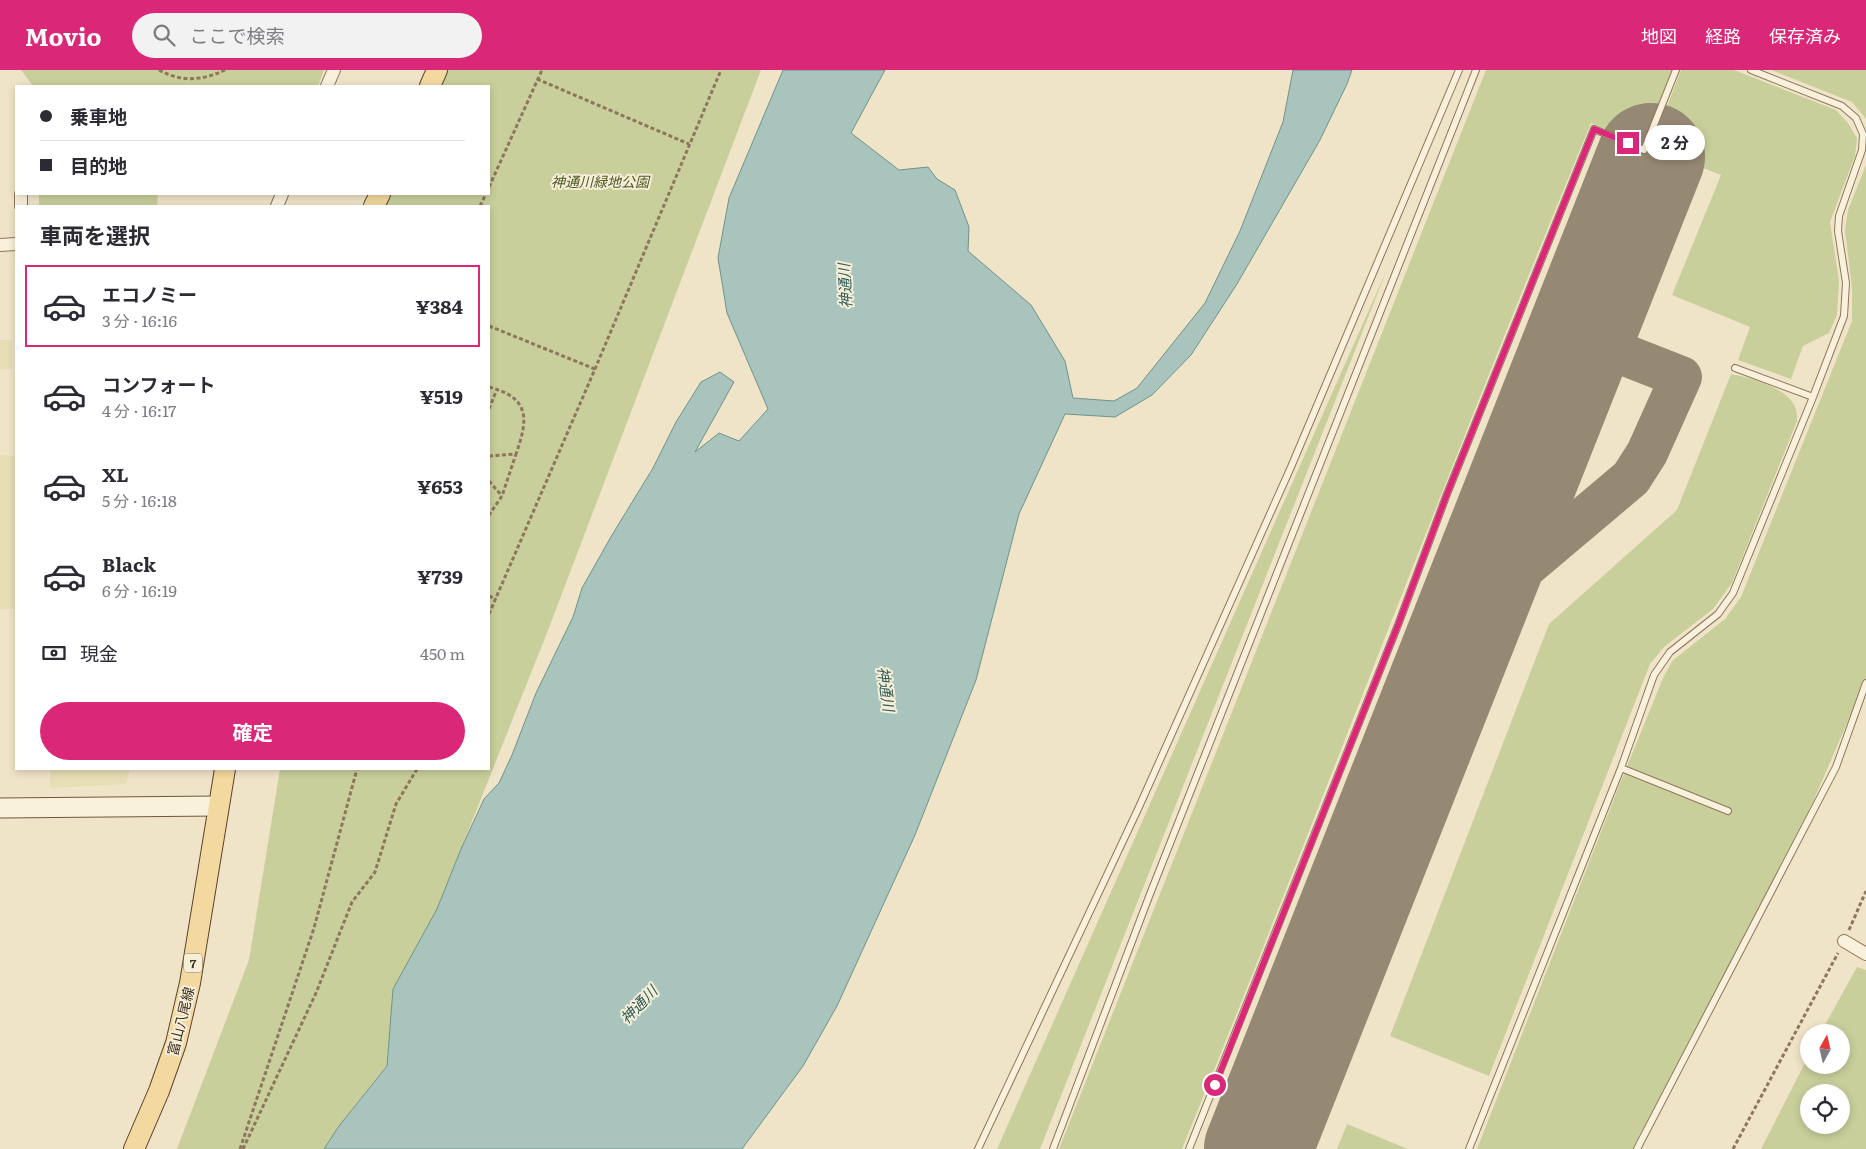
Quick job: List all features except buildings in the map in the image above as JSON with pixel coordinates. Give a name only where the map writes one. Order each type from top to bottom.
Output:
[{"type":"main road","points":[[430,85],[437,70]]},
{"type":"main road","name":"富山八尾線","points":[[134,1149],[160,1091],[176,1043],[190,983],[225,770]]},
{"type":"street","points":[[327,85],[334,70]]},
{"type":"street","points":[[431,85],[447,70]]},
{"type":"street","points":[[0,245],[15,244]]},
{"type":"street","points":[[0,808],[218,806]]},
{"type":"street","points":[[1844,941],[1866,954]]},
{"type":"lane","points":[[978,1149],[1139,807],[1287,476],[1458,70]]},
{"type":"lane","points":[[1053,1149],[1158,876],[1476,70]]},
{"type":"lane","points":[[1189,1149],[1398,625],[1447,494],[1594,129],[1644,150],[1676,70]]},
{"type":"lane","points":[[1469,1149],[1621,768],[1654,675],[1670,652],[1718,614],[1733,593],[1844,316],[1846,283],[1838,231],[1839,216],[1862,150],[1863,134],[1856,118],[1842,106],[1751,70]]},
{"type":"lane","points":[[1735,368],[1813,397]]},
{"type":"lane","points":[[1637,1149],[1836,767],[1866,683]]},
{"type":"lane","points":[[1621,768],[1728,811]]},
{"type":"path","points":[[158,70],[170,76],[200,80],[225,70]]},
{"type":"path","points":[[490,185],[542,70]]},
{"type":"path","points":[[490,612],[595,370],[720,70]]},
{"type":"path","points":[[537,79],[689,144]]},
{"type":"path","points":[[490,326],[595,370]]},
{"type":"path","points":[[490,387],[507,394],[518,404],[524,413],[524,430],[502,496],[490,514]]},
{"type":"path","points":[[490,407],[497,390]]},
{"type":"path","points":[[490,456],[516,454]]},
{"type":"path","points":[[490,482],[502,496]]},
{"type":"path","points":[[490,596],[496,599]]},
{"type":"path","points":[[241,1149],[314,928],[357,770]]},
{"type":"path","points":[[241,1149],[316,993],[352,902],[374,872],[396,804],[416,770]]},
{"type":"path","points":[[1733,1149],[1844,941],[1866,891]]},
{"type":"shaded area","points":[[0,340],[12,340],[12,369],[0,369]]},
{"type":"shaded area","points":[[0,455],[15,456],[15,609],[0,609]]},
{"type":"shaded area","points":[[50,770],[130,770],[126,784],[50,788]]},
{"type":"green space","points":[[21,70],[324,70],[318,85],[32,85]]},
{"type":"green space","name":"神通川緑地公園","points":[[437,70],[761,70],[547,633],[437,909],[393,989],[387,1065],[339,1126],[324,1149],[177,1149],[249,960],[280,770],[490,770],[490,205],[374,205],[380,195],[490,195],[490,85],[430,85]]},
{"type":"green space","points":[[1486,70],[1673,70],[1643,144],[1591,123],[1487,379],[1182,1149],[1059,1149]]},
{"type":"green space","points":[[1681,70],[1734,70],[1836,110],[1848,123],[1857,138],[1855,156],[1830,222],[1839,281],[1837,315],[1829,333],[1803,346],[1791,379],[1738,360],[1750,327],[1672,295],[1721,175],[1651,148]]},
{"type":"green space","points":[[1771,70],[1866,70],[1866,119],[1852,102]]},
{"type":"green space","points":[[1866,165],[1866,679],[1797,839],[1637,1149],[1477,1149],[1663,678],[1672,661],[1725,619],[1741,597],[1852,321],[1852,288],[1845,230],[1848,210]]},
{"type":"green space","points":[[39,195],[158,195],[157,205],[39,205]]},
{"type":"green space","points":[[1388,267],[1040,1149],[997,1149]]},
{"type":"green space","points":[[1731,374],[1777,389],[1792,401],[1796,409],[1797,421],[1732,583],[1713,609],[1664,647],[1650,664],[1489,1076],[1390,1036],[1549,624],[1677,510]]},
{"type":"green space","points":[[1857,967],[1866,970],[1866,1149],[1761,1149],[1800,1073],[1850,1074],[1850,1024],[1825,1024]]},
{"type":"green space","points":[[1347,1124],[1408,1149],[1337,1149]]},
{"type":"water","name":"神通川","points":[[783,70],[885,70],[851,133],[899,170],[928,167],[937,179],[955,190],[969,227],[968,251],[1031,305],[1065,361],[1073,398],[1114,401],[1137,388],[1205,303],[1240,231],[1283,122],[1293,70],[1352,70],[1320,140],[1237,284],[1191,355],[1152,395],[1115,417],[1065,414],[1019,514],[976,680],[915,835],[837,1006],[803,1066],[742,1149],[324,1149],[339,1126],[387,1066],[393,989],[437,909],[461,849],[484,799],[499,783],[536,693],[573,617],[582,588],[653,468],[676,422],[701,382],[720,372],[734,382],[695,452],[719,433],[739,441],[768,409],[727,313],[718,258],[729,198]]},
{"type":"taxiway","points":[[1470,614],[1631,478],[1647,453],[1681,377],[1579,337]]},
{"type":"runway","points":[[1258,1149],[1651,157]]},
{"type":"route","points":[[1215,1085],[1398,625],[1447,494],[1594,129],[1628,143]]}]
